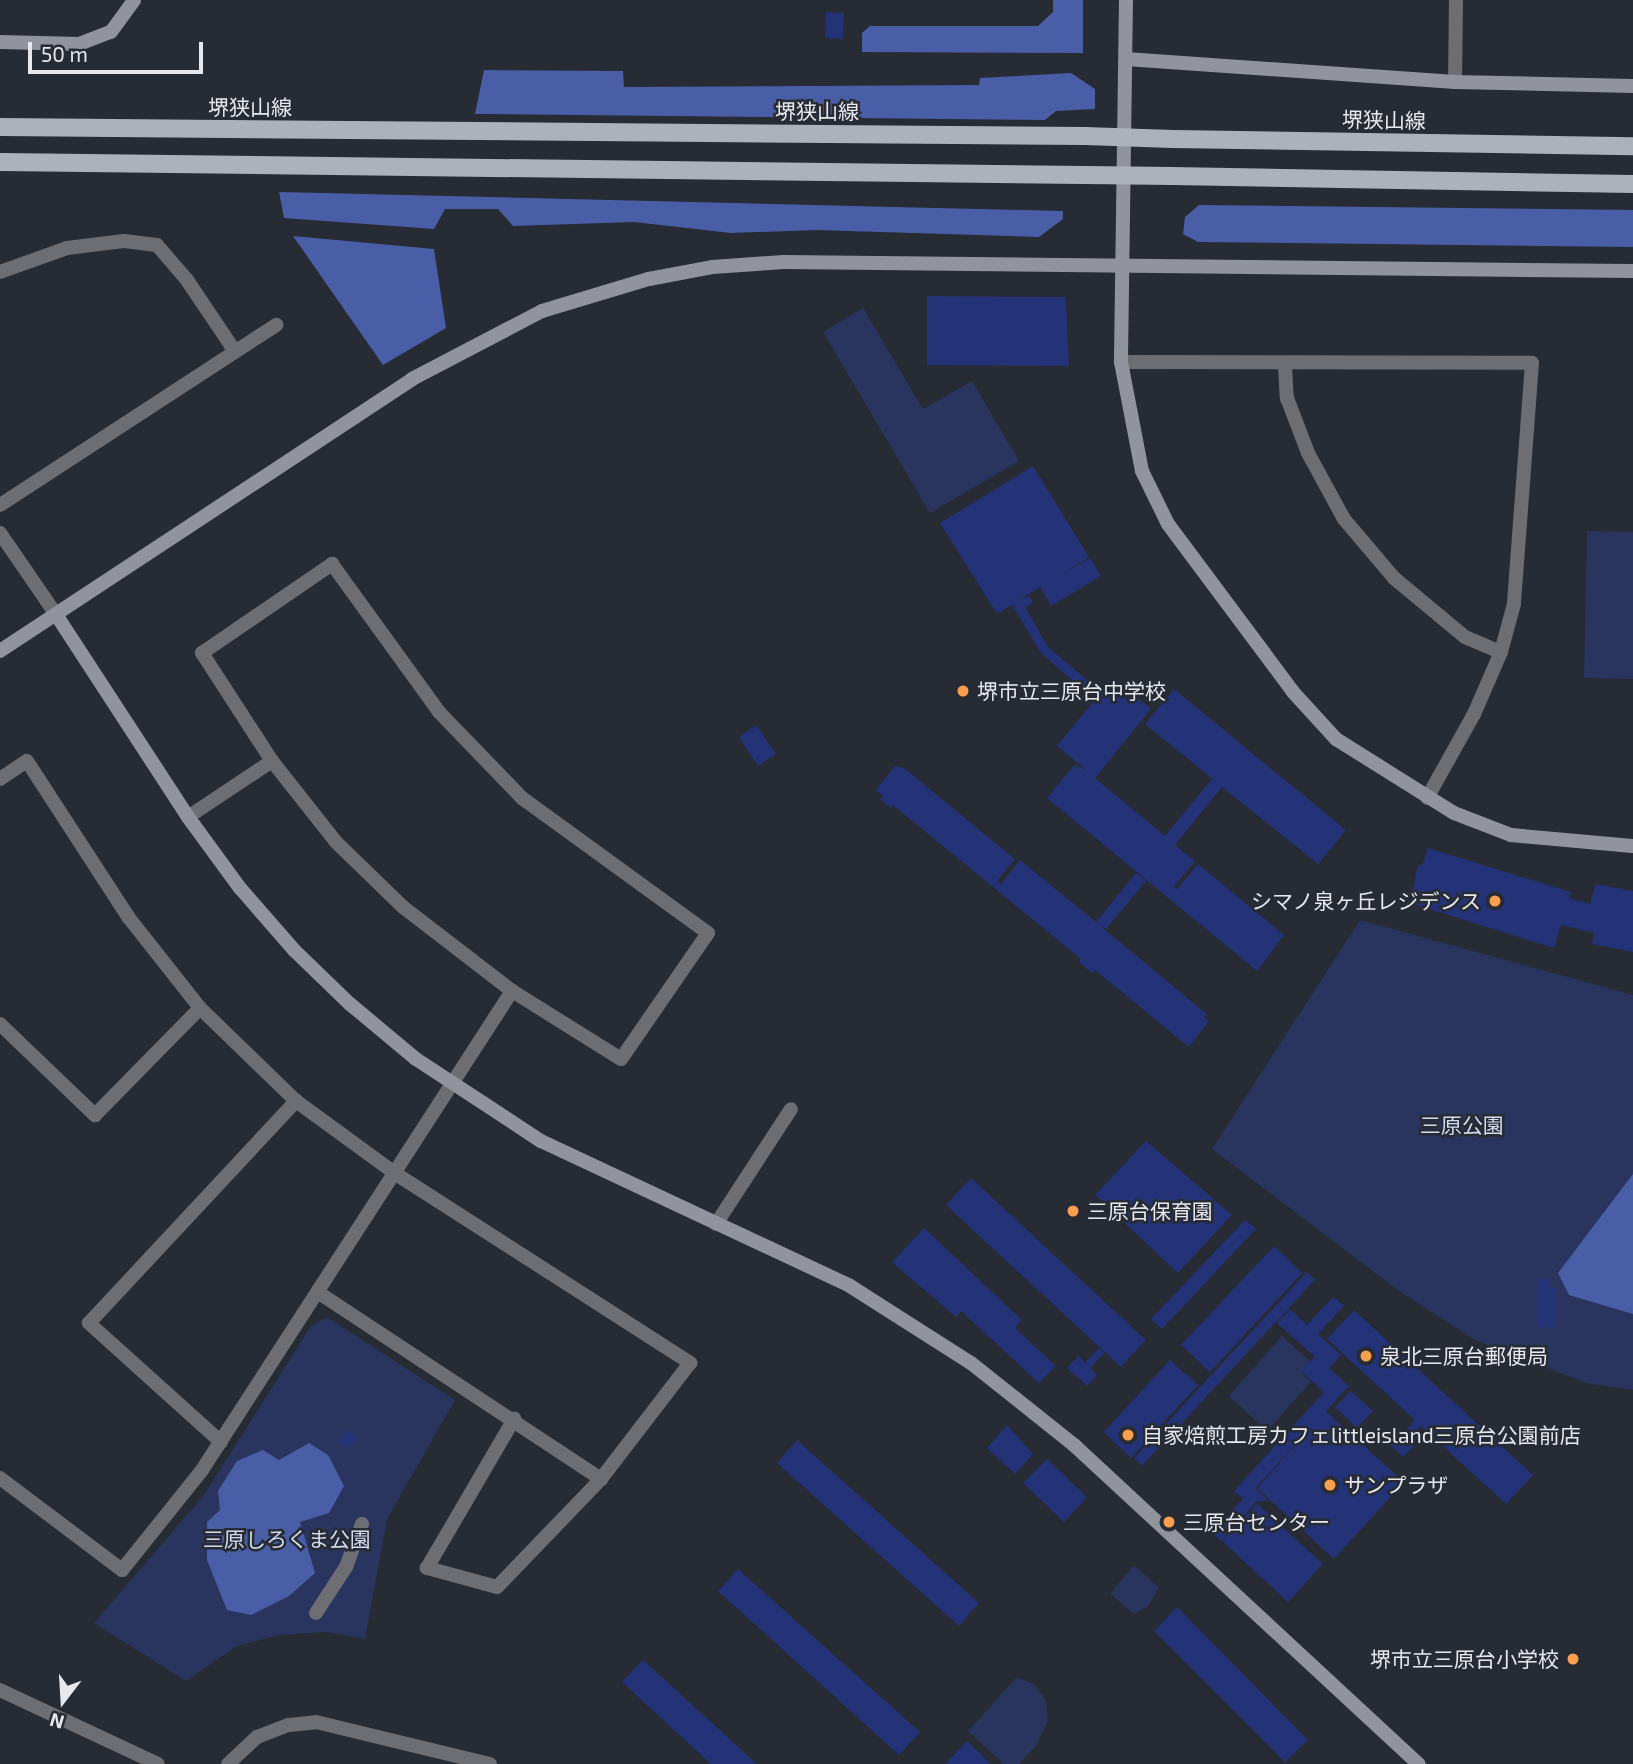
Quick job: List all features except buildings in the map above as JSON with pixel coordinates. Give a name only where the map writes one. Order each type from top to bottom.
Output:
[{"type":"main road","name":"堺狭山線","points":[[0,127],[1085,136],[1633,146]]},
{"type":"main road","points":[[0,162],[1633,184]]},
{"type":"street","points":[[0,42],[79,44],[111,32],[134,0]]},
{"type":"street","points":[[1126,0],[1121,362],[1142,471],[1168,524],[1293,692],[1336,739],[1427,798],[1511,835],[1633,846]]},
{"type":"street","points":[[1455,82],[1456,0]]},
{"type":"street","points":[[1126,58],[1455,82],[1633,86]]},
{"type":"street","points":[[1,270],[67,248],[124,241],[157,245],[187,280],[234,350]]},
{"type":"street","points":[[0,651],[57,616],[412,379],[542,311],[649,279],[712,267],[784,262],[1633,271]]},
{"type":"street","points":[[0,505],[276,325]]},
{"type":"street","points":[[1121,362],[1285,365],[1532,363],[1522,541],[1514,604],[1501,652],[1474,714],[1427,798]]},
{"type":"street","points":[[1285,365],[1287,398],[1308,453],[1344,519],[1394,578],[1465,637],[1501,652]]},
{"type":"street","points":[[0,533],[188,817],[293,950],[416,1059],[541,1141],[849,1286],[1005,1389],[1074,1445],[1419,1764]]},
{"type":"street","points":[[332,564],[439,712],[522,797],[708,933],[621,1059],[512,991],[403,907],[336,842],[272,761],[202,653],[332,564]]},
{"type":"street","points":[[0,779],[27,761],[129,918],[200,1008],[296,1101],[396,1174],[690,1363],[601,1479],[498,1587],[427,1568],[514,1419]]},
{"type":"street","points":[[188,817],[272,761]]},
{"type":"street","points":[[0,1478],[122,1570],[221,1442],[512,991]]},
{"type":"street","points":[[0,1024],[95,1115],[200,1008]]},
{"type":"street","points":[[221,1442],[89,1323],[296,1101]]},
{"type":"street","points":[[716,1224],[792,1109]]},
{"type":"street","points":[[319,1293],[514,1419],[601,1479]]},
{"type":"street","points":[[317,1613],[346,1567],[362,1524]]},
{"type":"street","points":[[0,1690],[158,1764]]},
{"type":"street","points":[[228,1764],[257,1737],[289,1725],[316,1722],[490,1764]]},
{"type":"green space","points":[[1053,0],[1083,0],[1083,53],[862,52],[862,33],[870,26],[1038,26],[1053,12]]},
{"type":"green space","points":[[484,70],[623,71],[624,87],[979,85],[980,78],[1071,73],[1095,89],[1095,109],[1056,111],[1045,120],[475,114]]},
{"type":"green space","points":[[279,192],[1063,211],[1063,219],[1039,237],[816,230],[731,233],[634,222],[513,226],[498,209],[445,209],[434,229],[284,218]]},
{"type":"green space","points":[[1199,205],[1633,210],[1633,247],[1198,242],[1183,234],[1185,217]]},
{"type":"green space","points":[[293,236],[434,249],[446,328],[383,365]]},
{"type":"green space","points":[[863,308],[923,409],[972,381],[1019,461],[930,513],[823,332]]},
{"type":"green space","points":[[1587,531],[1633,532],[1633,679],[1584,678]]},
{"type":"green space","name":"三原公園","points":[[1360,920],[1633,995],[1633,1390],[1586,1383],[1475,1340],[1399,1291],[1212,1149]]},
{"type":"green space","points":[[1633,1174],[1633,1314],[1569,1295],[1558,1273]]},
{"type":"green space","name":"三原しろくま公園","points":[[327,1317],[455,1400],[387,1519],[365,1639],[326,1632],[278,1635],[237,1646],[186,1681],[94,1623],[204,1495],[311,1326]]},
{"type":"green space","points":[[1282,1336],[1311,1362],[1301,1372],[1311,1382],[1267,1431],[1229,1396]]},
{"type":"green space","points":[[309,1443],[328,1455],[344,1486],[329,1513],[300,1522],[315,1573],[289,1596],[251,1615],[227,1610],[207,1560],[207,1522],[220,1510],[218,1491],[237,1461],[263,1450],[279,1460]]},
{"type":"green space","points":[[1134,1565],[1159,1588],[1147,1607],[1134,1614],[1110,1594]]},
{"type":"green space","points":[[1017,1677],[1035,1685],[1046,1701],[1048,1721],[1037,1745],[1019,1764],[1004,1764],[968,1731]]},
{"type":"place","name":"堺市立三原台中学校","points":[[963,691]]},
{"type":"place","name":"シマノ泉ヶ丘レジデンス","points":[[1495,901]]},
{"type":"place","name":"三原台保育園","points":[[1073,1211]]},
{"type":"place","name":"泉北三原台郵便局","points":[[1366,1356]]},
{"type":"place","name":"自家焙煎工房カフェlittleisland三原台公園前店","points":[[1128,1435]]},
{"type":"place","name":"サンプラザ","points":[[1330,1485]]},
{"type":"place","name":"三原台センター","points":[[1169,1522]]},
{"type":"place","name":"堺市立三原台小学校","points":[[1573,1659]]}]
